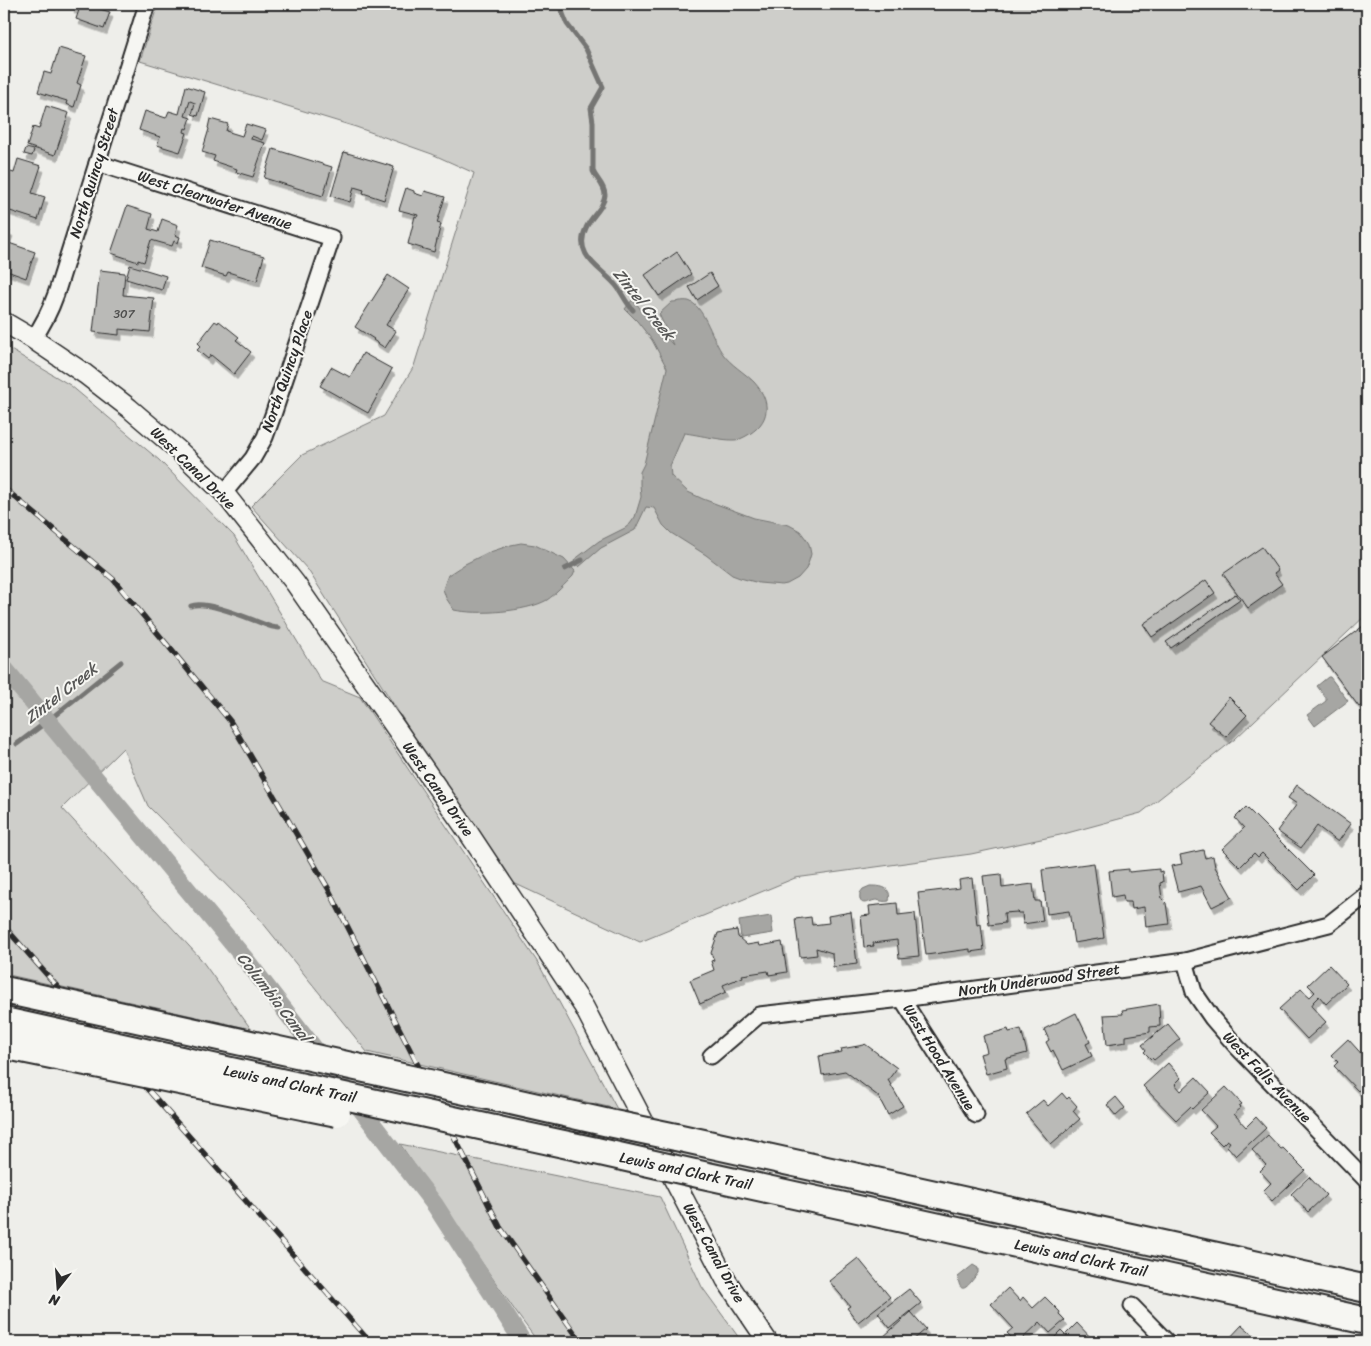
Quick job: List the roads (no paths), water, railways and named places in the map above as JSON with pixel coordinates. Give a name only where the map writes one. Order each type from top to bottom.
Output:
[{"type":"highway","name":"Lewis and Clark Trail","points":[[4,990],[1367,1289]]},
{"type":"highway","name":"Lewis and Clark Trail","points":[[5,1038],[494,1129],[1367,1321]]},
{"type":"street","name":"North Quincy Street","points":[[33,339],[46,318],[56,294],[147,4]]},
{"type":"street","name":"West Clearwater Avenue","points":[[97,163],[332,238]]},
{"type":"street","name":"North Quincy Place","points":[[224,493],[253,458],[265,437],[332,238]]},
{"type":"street","name":"West Canal Drive","points":[[4,322],[85,374],[177,449],[224,493],[295,583],[466,829],[584,1007],[726,1280],[768,1342]]},
{"type":"street","name":"North Underwood Street","points":[[711,1056],[759,1015],[902,999],[1185,961],[1329,924],[1367,894]]},
{"type":"street","name":"West Falls Avenue","points":[[1185,961],[1194,992],[1212,1018],[1237,1047],[1367,1181]]},
{"type":"street","name":"West Hood Avenue","points":[[902,999],[976,1115]]},
{"type":"street","points":[[1132,1306],[1167,1342]]},
{"type":"waterway","name":"Zintel Creek","points":[[559,4],[567,24],[586,49],[603,87],[591,108],[593,122],[593,171],[604,188],[605,195],[600,208],[586,228],[583,247],[586,255],[618,288],[633,310]]},
{"type":"waterway","name":"Zintel Creek","points":[[565,569],[582,560]]},
{"type":"waterway","name":"Zintel Creek","points":[[191,606],[205,605],[214,607],[233,612],[270,627],[279,628]]},
{"type":"waterway","name":"Zintel Creek","points":[[17,744],[121,662]]},
{"type":"waterway","name":"Columbia Canal","points":[[4,668],[246,960],[435,1205],[523,1342]]},
{"type":"railway","points":[[4,488],[113,579],[230,721],[328,888],[500,1227],[581,1342]]},
{"type":"railway","points":[[4,926],[370,1342]]}]
